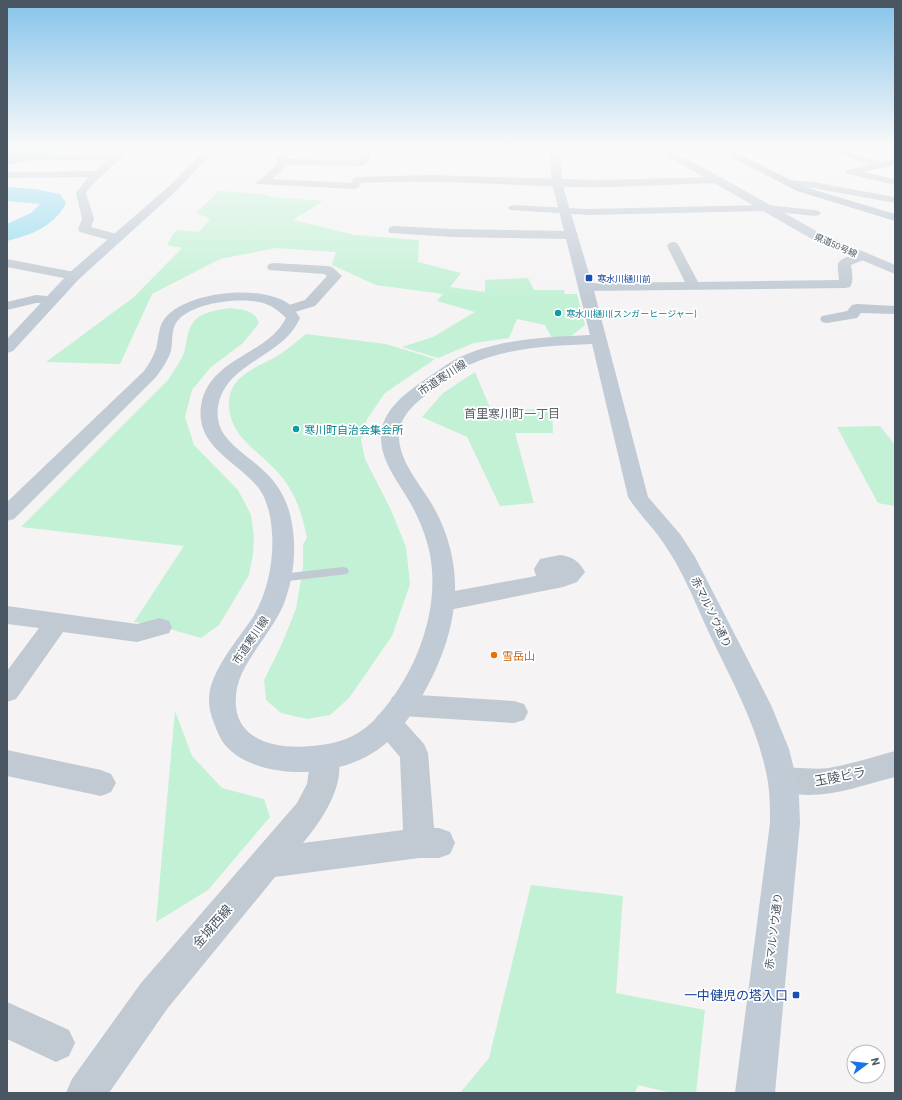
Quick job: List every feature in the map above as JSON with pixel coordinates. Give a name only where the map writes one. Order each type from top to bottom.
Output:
[{"type":"main road","points":[[825,197],[895,218]]},
{"type":"street","points":[[82,197],[88,219],[84,229],[116,238]]},
{"type":"street","points":[[7,348],[74,276],[163,197]]},
{"type":"street","name":"赤マルソウ通り","points":[[561,197],[586,287],[638,497],[645,508],[668,533],[689,566],[765,720],[784,780],[786,805],[785,830],[755,1093]]},
{"type":"street","name":"県道50号線","points":[[748,197],[816,236],[895,270]]},
{"type":"street","points":[[847,197],[895,206]]},
{"type":"street","points":[[880,197],[895,200]]},
{"type":"street","points":[[514,208],[544,209],[566,212],[767,208],[815,213]]},
{"type":"street","points":[[656,211],[665,223]]},
{"type":"street","points":[[394,230],[453,233],[572,235]]},
{"type":"street","points":[[673,246],[693,285]]},
{"type":"street","points":[[586,287],[845,284],[846,274],[844,264],[848,260],[862,256]]},
{"type":"street","points":[[7,263],[74,276]]},
{"type":"street","points":[[7,514],[150,374],[160,358],[164,348],[168,326],[176,316],[187,309],[203,303],[237,297],[267,299],[278,303],[288,310],[310,303],[335,276],[327,270],[274,267]]},
{"type":"street","points":[[7,306],[36,299],[51,300]]},
{"type":"street","points":[[827,319],[852,315],[857,308],[895,310]]},
{"type":"street","name":"市道寒川線","points":[[288,310],[292,318],[290,326],[280,337],[242,362],[223,379],[211,399],[209,417],[214,434],[220,443],[257,474],[266,485],[281,516],[283,552],[280,578],[270,609],[253,637],[240,653],[226,681],[222,697],[224,716],[234,736],[249,748],[272,757],[297,759],[325,757],[348,751],[366,743],[376,736],[395,714],[423,668],[438,630],[444,602],[444,572],[438,542],[428,517],[400,468],[390,444],[391,429],[396,415],[411,398],[422,390],[456,366],[480,355],[501,349],[557,341],[598,339]]},
{"type":"street","points":[[444,602],[549,582]]},
{"type":"street","points":[[7,615],[136,633],[160,627]]},
{"type":"street","points":[[7,691],[57,622]]},
{"type":"street","points":[[266,863],[429,843],[414,753],[395,714],[514,712]]},
{"type":"street","name":"金城西線","points":[[86,1093],[154,996],[302,821],[320,792],[325,776],[325,757]]},
{"type":"street","points":[[7,764],[101,783]]},
{"type":"street","name":"玉陵ビラ","points":[[784,780],[813,782],[828,781],[895,764]]},
{"type":"street","points":[[7,1020],[56,1043]]},
{"type":"lane","points":[[280,578],[343,571]]},
{"type":"green space","points":[[212,197],[274,197],[323,201],[293,220],[355,235],[419,240],[418,262],[461,273],[448,290],[451,287],[485,292],[485,280],[528,278],[534,290],[564,290],[565,294],[577,294],[585,325],[570,337],[552,338],[545,325],[517,319],[509,338],[474,343],[438,358],[402,347],[433,337],[475,312],[437,301],[443,294],[376,285],[332,265],[336,252],[276,248],[220,259],[152,294],[120,364],[46,362],[134,297],[182,248],[167,245],[176,230],[199,232],[210,219],[196,213]]},
{"type":"green space","points":[[229,308],[251,313],[257,318],[259,323],[243,343],[211,367],[192,390],[185,417],[194,445],[238,490],[251,515],[254,537],[253,554],[249,575],[219,625],[201,638],[152,624],[134,622],[184,546],[21,527],[168,380],[184,353],[190,327],[194,322],[209,312]]},
{"type":"green space","points":[[306,334],[386,344],[435,359],[385,393],[367,419],[361,440],[365,459],[391,510],[406,547],[410,584],[392,636],[349,698],[330,715],[307,719],[281,713],[266,700],[264,680],[281,646],[296,609],[303,567],[303,544],[307,538],[304,524],[300,510],[291,490],[277,472],[239,434],[234,426],[229,411],[230,395],[238,380],[254,368],[281,354]]},
{"type":"green space","points":[[475,372],[491,410],[552,409],[553,433],[515,433],[534,503],[500,506],[467,437],[422,417],[443,393]]},
{"type":"green space","points":[[880,426],[895,445],[895,506],[878,503],[837,427]]},
{"type":"green space","points":[[175,711],[192,756],[222,788],[264,799],[270,817],[208,890],[156,922]]},
{"type":"green space","points":[[531,885],[623,896],[616,993],[705,1010],[696,1093],[672,1093],[638,1085],[635,1093],[460,1093],[489,1058]]},
{"type":"waterway","points":[[7,233],[34,222],[46,214],[53,203],[51,199],[43,197]]},
{"type":"place","name":"寒水川樋川前","points":[[589,278]]},
{"type":"place","name":"寒水川樋川(スンガーヒージャー)","points":[[558,313]]},
{"type":"place","name":"寒川町自治会集会所","points":[[296,429]]},
{"type":"place","name":"雪岳山","points":[[494,655]]},
{"type":"place","name":"一中健児の塔入口","points":[[796,995]]},
{"type":"district","name":"首里寒川町一丁目","points":[[512,413]]}]
